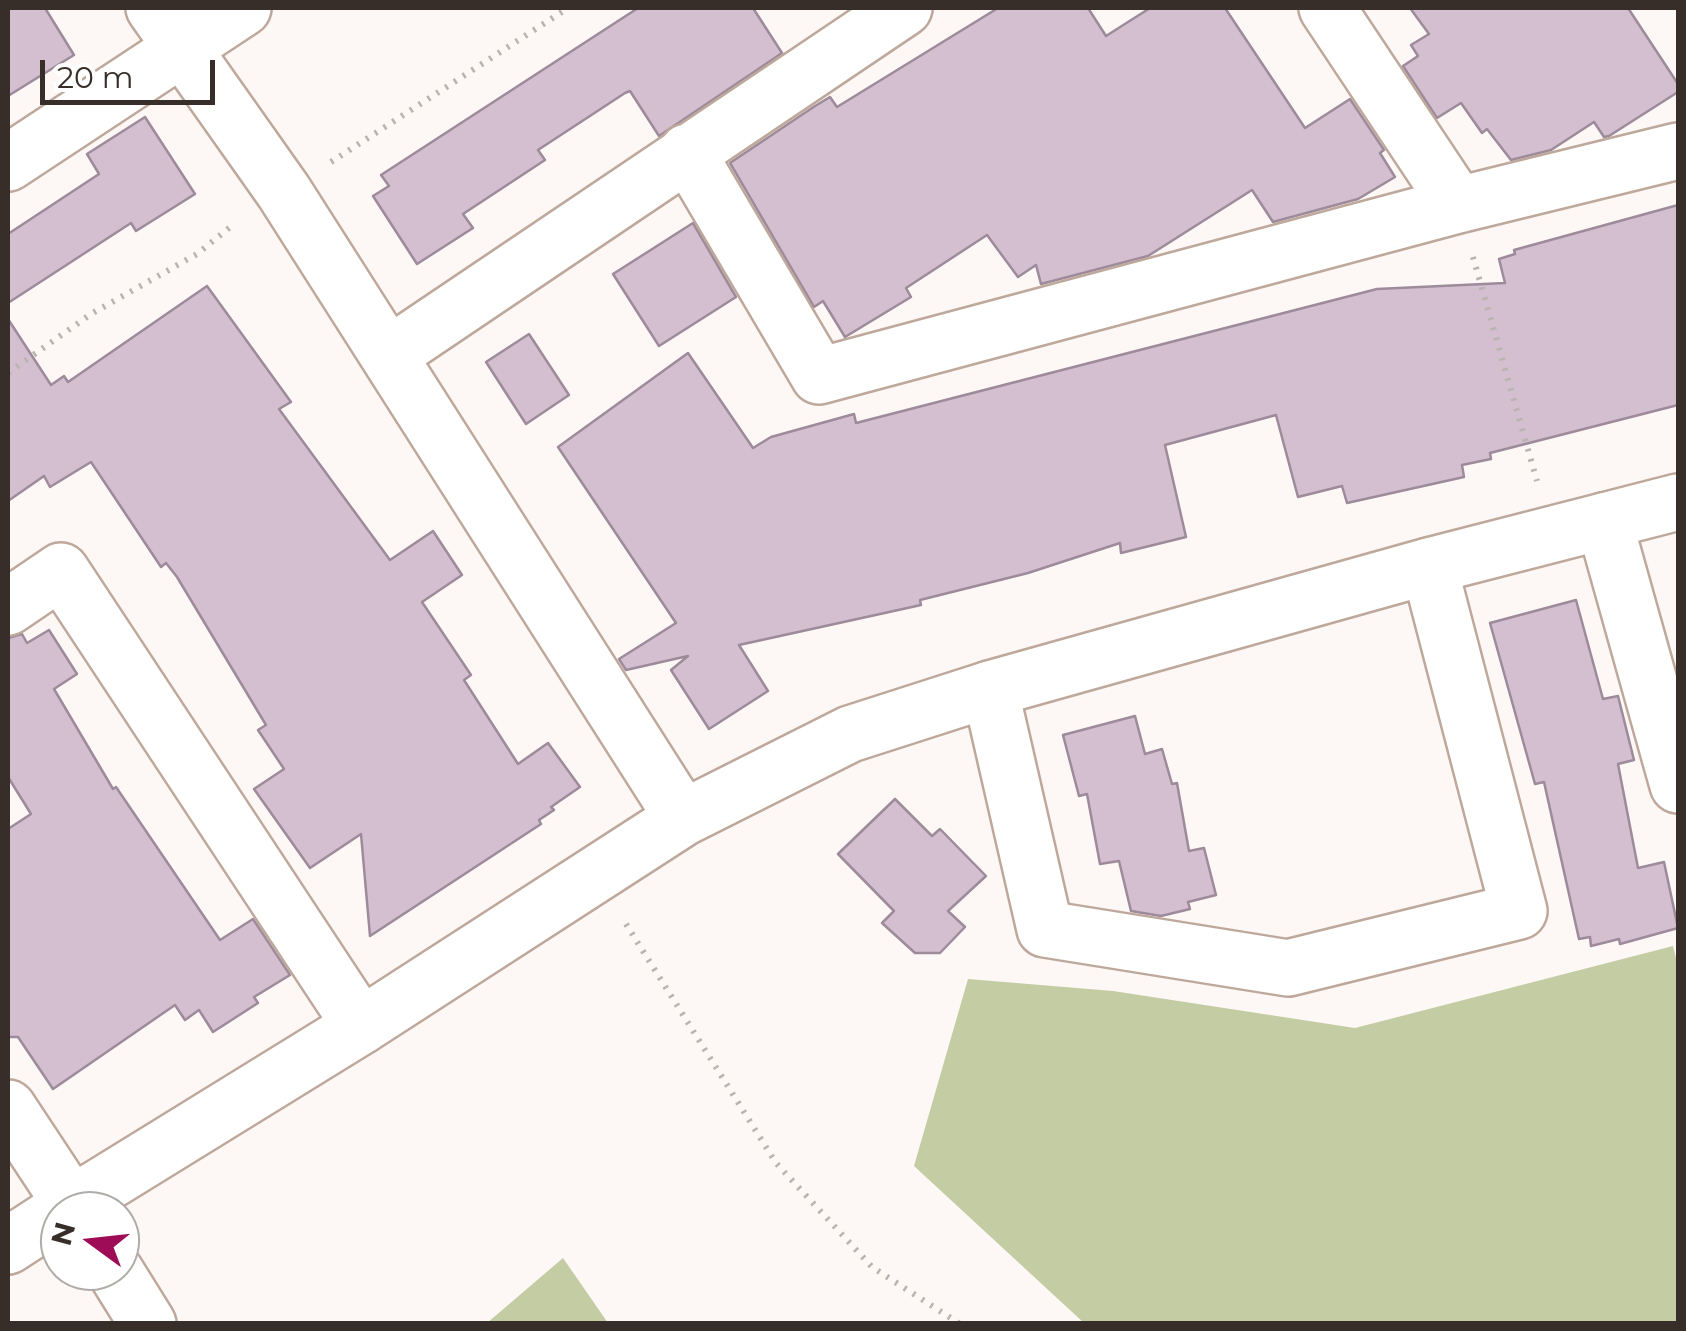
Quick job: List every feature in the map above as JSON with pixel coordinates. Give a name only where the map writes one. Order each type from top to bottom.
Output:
[{"type":"street","points":[[8,162],[169,29],[244,8]]},
{"type":"street","points":[[389,355],[904,8]]},
{"type":"street","points":[[1327,8],[1458,204]]},
{"type":"street","points":[[169,29],[284,192],[683,818]]},
{"type":"street","points":[[687,152],[819,376],[1458,204],[1678,151]]},
{"type":"street","points":[[96,1191],[683,818],[850,734],[990,688],[1428,566],[1678,502]]},
{"type":"street","points":[[1604,521],[1678,785]]},
{"type":"street","points":[[990,688],[1044,929],[1288,968],[1519,911],[1428,566]]},
{"type":"street","points":[[8,607],[62,571],[361,1026]]},
{"type":"street","points":[[8,1108],[56,1191]]},
{"type":"street","points":[[8,1246],[40,1226]]},
{"type":"street","points":[[127,1291],[148,1324]]},
{"type":"path","points":[[330,163],[568,8]]},
{"type":"path","points":[[1458,204],[1552,535]]},
{"type":"path","points":[[8,374],[91,314],[197,254],[234,224]]},
{"type":"path","points":[[623,919],[776,1163],[872,1267],[960,1324]]},
{"type":"green space","points":[[1673,946],[1678,966],[1678,1323],[1084,1323],[914,1166],[968,979],[1113,991],[1355,1028]]},
{"type":"green space","points":[[563,1258],[608,1323],[487,1323]]},
{"type":"building","points":[[8,8],[45,8],[74,55],[8,96]]},
{"type":"building","points":[[638,8],[753,8],[782,53],[659,136],[630,91],[625,93],[538,150],[545,160],[463,214],[473,228],[417,264],[373,196],[389,186],[381,175]]},
{"type":"building","points":[[998,8],[1088,8],[1106,36],[1150,8],[1225,8],[1305,128],[1350,99],[1384,150],[1380,153],[1395,177],[1358,199],[1273,222],[1252,190],[1148,256],[1041,284],[1036,265],[1018,277],[987,235],[906,288],[911,297],[845,337],[823,301],[814,307],[730,163],[830,97],[837,107]]},
{"type":"building","points":[[1410,8],[1628,8],[1678,84],[1678,92],[1609,136],[1604,137],[1594,122],[1551,150],[1511,160],[1487,129],[1482,133],[1461,103],[1437,118],[1403,66],[1418,56],[1411,45],[1429,34]]},
{"type":"building","points":[[145,117],[195,194],[136,231],[131,223],[8,303],[8,234],[99,174],[87,154]]},
{"type":"building","points":[[1678,205],[1678,405],[1490,453],[1491,459],[1462,465],[1464,477],[1347,503],[1342,486],[1298,497],[1276,415],[1165,445],[1186,537],[1121,553],[1120,543],[1028,573],[920,600],[921,605],[739,645],[768,691],[709,729],[671,670],[688,656],[626,670],[619,659],[676,623],[558,447],[688,353],[753,448],[771,437],[854,414],[856,423],[1377,289],[1505,283],[1499,259],[1515,254],[1514,250]]},
{"type":"building","points":[[693,223],[736,297],[659,346],[613,274]]},
{"type":"building","points":[[207,286],[291,402],[279,409],[390,560],[433,531],[462,575],[422,602],[471,675],[464,680],[518,764],[548,743],[580,787],[551,807],[554,810],[539,820],[541,824],[370,936],[361,834],[310,868],[254,789],[284,769],[258,730],[266,725],[177,577],[166,563],[161,567],[91,462],[50,487],[44,476],[8,501],[8,319],[51,385],[64,376],[68,382]]},
{"type":"building","points":[[529,334],[569,395],[526,424],[486,362]]},
{"type":"building","points":[[1576,600],[1603,699],[1618,696],[1634,760],[1618,764],[1638,868],[1664,862],[1678,928],[1620,944],[1619,939],[1591,946],[1590,937],[1579,939],[1544,782],[1535,784],[1490,623]]},
{"type":"building","points":[[49,630],[77,674],[54,689],[113,789],[116,787],[220,940],[253,919],[290,975],[254,997],[258,1003],[213,1032],[199,1010],[185,1020],[175,1005],[53,1089],[18,1037],[8,1037],[8,829],[31,814],[8,777],[8,638],[22,634],[27,643]]},
{"type":"building","points":[[1135,716],[1145,754],[1162,749],[1172,784],[1177,783],[1189,851],[1204,848],[1216,895],[1188,902],[1190,909],[1161,916],[1131,911],[1119,861],[1100,864],[1087,794],[1079,796],[1063,735]]},
{"type":"building","points":[[895,799],[932,836],[940,829],[986,876],[948,911],[965,927],[940,953],[915,953],[882,923],[894,911],[838,854]]}]
